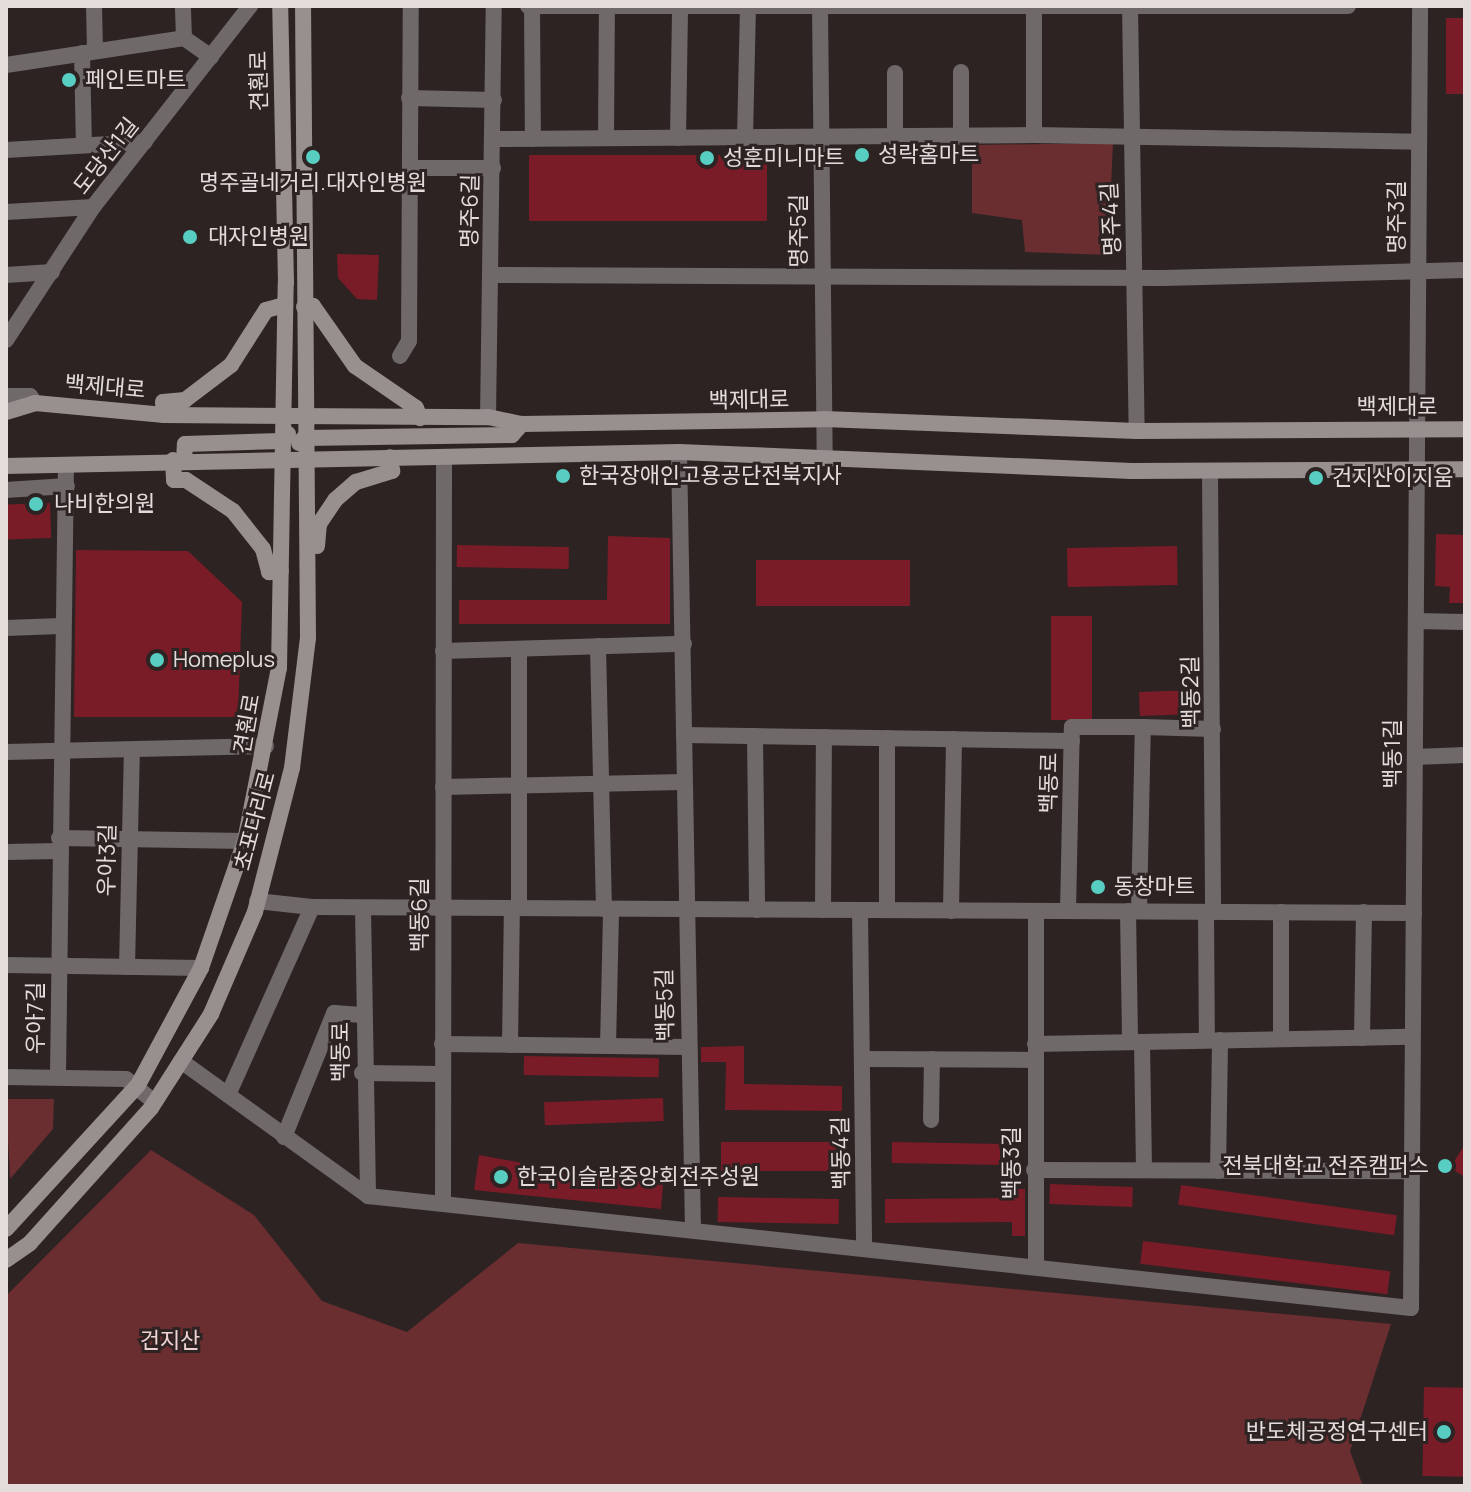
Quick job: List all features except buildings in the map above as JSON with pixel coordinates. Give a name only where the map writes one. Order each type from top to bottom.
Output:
[{"type":"street","points":[[84,145],[94,6]]},
{"type":"street","points":[[183,6],[184,38]]},
{"type":"street","name":"도당산1길","points":[[6,340],[93,207],[250,6]]},
{"type":"street","name":"견훤로","points":[[6,1229],[138,1085],[201,968],[245,841],[279,668],[285,305],[280,6]]},
{"type":"street","name":"견훤로","points":[[303,6],[306,165]]},
{"type":"street","points":[[400,356],[409,341],[413,168],[409,98],[411,6]]},
{"type":"street","name":"명주6길","points":[[488,417],[494,6]]},
{"type":"street","points":[[533,139],[530,6],[1348,6]]},
{"type":"street","name":"명주5길","points":[[820,6],[825,455]]},
{"type":"street","points":[[1034,6],[1034,135]]},
{"type":"street","name":"명주3길","points":[[1416,471],[1420,6]]},
{"type":"street","points":[[606,138],[607,7]]},
{"type":"street","points":[[678,138],[680,7]]},
{"type":"street","points":[[745,138],[748,7]]},
{"type":"street","name":"명주4길","points":[[1130,8],[1129,136],[1136,277],[1137,431]]},
{"type":"street","points":[[6,65],[184,38],[211,57]]},
{"type":"street","points":[[961,72],[961,137]]},
{"type":"street","points":[[895,73],[895,138]]},
{"type":"street","points":[[409,98],[494,100]]},
{"type":"street","points":[[493,139],[1034,135],[1419,142]]},
{"type":"street","points":[[6,150],[145,142]]},
{"type":"street","name":"초포다리로","points":[[6,1260],[30,1243],[154,1102],[211,1014],[257,901],[292,768],[308,638],[309,554],[304,456],[306,165]]},
{"type":"street","points":[[413,168],[493,168]]},
{"type":"street","points":[[6,212],[93,207]]},
{"type":"street","points":[[491,275],[1136,277],[1465,270]]},
{"type":"street","points":[[6,275],[52,272]]},
{"type":"street","points":[[164,415],[163,402],[185,400],[231,365],[266,310],[285,305]]},
{"type":"street","points":[[304,307],[313,306],[355,366],[416,408],[420,418]]},
{"type":"street","name":"백제대로","points":[[6,396],[30,396],[35,403]]},
{"type":"street","name":"백제대로","points":[[6,412],[35,403],[164,415],[488,417],[522,424],[824,419],[1137,431],[1465,429]]},
{"type":"street","points":[[281,449],[304,418]]},
{"type":"street","points":[[6,466],[66,467],[179,460],[281,449],[304,438],[512,435],[522,424]]},
{"type":"street","points":[[281,449],[304,456],[444,459],[679,452],[1210,471],[1465,469]]},
{"type":"street","name":"백동5길","points":[[679,452],[693,1228]]},
{"type":"street","points":[[309,554],[316,553],[319,524],[335,500],[356,482],[392,471],[390,457]]},
{"type":"street","name":"백동6길","points":[[443,1203],[444,459]]},
{"type":"street","points":[[179,460],[174,480],[186,480],[233,511],[263,549],[269,572],[281,571]]},
{"type":"street","points":[[66,467],[59,750],[58,965],[201,968]]},
{"type":"street","name":"백동2길","points":[[1209,912],[1213,729],[1210,471]]},
{"type":"street","name":"백동1길","points":[[1036,1267],[1411,1308],[1416,471]]},
{"type":"street","points":[[6,490],[67,486]]},
{"type":"street","points":[[1416,621],[1465,622]]},
{"type":"street","points":[[6,628],[61,626]]},
{"type":"street","points":[[443,651],[684,644]]},
{"type":"street","points":[[598,646],[607,909],[608,1046]]},
{"type":"street","points":[[510,1045],[519,785],[519,649]]},
{"type":"street","name":"백동로","points":[[1068,911],[1072,727],[1213,729]]},
{"type":"street","points":[[1143,727],[1134,911],[1136,1042],[1144,1170]]},
{"type":"street","points":[[684,735],[1072,741]]},
{"type":"street","points":[[755,736],[757,910]]},
{"type":"street","points":[[823,910],[824,737]]},
{"type":"street","points":[[887,738],[887,910]]},
{"type":"street","points":[[951,911],[954,739]]},
{"type":"street","points":[[6,752],[59,750],[132,753],[266,746]]},
{"type":"street","name":"우아3길","points":[[127,967],[132,753]]},
{"type":"street","points":[[1415,757],[1465,755]]},
{"type":"street","points":[[443,787],[683,782]]},
{"type":"street","points":[[6,852],[59,844],[130,840],[245,841]]},
{"type":"street","points":[[257,901],[363,908],[1414,913]]},
{"type":"street","points":[[228,1095],[312,907]]},
{"type":"street","name":"백동로","points":[[363,908],[362,1073],[368,1196]]},
{"type":"street","name":"백동4길","points":[[860,910],[864,1247]]},
{"type":"street","name":"백동3길","points":[[1036,911],[1036,1267]]},
{"type":"street","points":[[1209,912],[1218,1171]]},
{"type":"street","points":[[1281,912],[1281,1039]]},
{"type":"street","points":[[1362,1038],[1364,912]]},
{"type":"street","name":"우아7길","points":[[6,965],[58,965],[58,1075]]},
{"type":"street","points":[[284,1137],[334,1013],[362,1015]]},
{"type":"street","points":[[862,1059],[932,1059],[1136,1042],[1411,1037]]},
{"type":"street","points":[[442,1044],[688,1047]]},
{"type":"street","points":[[931,1120],[932,1059]]},
{"type":"street","points":[[181,1061],[368,1196],[693,1228],[1036,1267]]},
{"type":"street","points":[[362,1073],[442,1074]]},
{"type":"street","name":"우아7길","points":[[6,1077],[58,1075],[126,1079],[138,1085]]},
{"type":"street","points":[[138,1085],[154,1102]]},
{"type":"street","points":[[1034,1170],[1411,1171]]},
{"type":"green space","points":[[1113,143],[1108,255],[1025,252],[1022,220],[972,213],[972,145]]},
{"type":"green space","points":[[6,1099],[54,1099],[53,1129],[10,1179]]},
{"type":"green space","name":"건지산","points":[[151,1150],[254,1215],[322,1301],[407,1332],[518,1243],[1391,1324],[1350,1451],[1363,1486],[6,1486],[6,1296]]},
{"type":"place","name":"페인트마트","points":[[69,80]]},
{"type":"place","name":"성락홈마트","points":[[862,155]]},
{"type":"place","name":"명주골네거리.대자인병원","points":[[313,157]]},
{"type":"place","name":"성훈미니마트","points":[[707,158]]},
{"type":"place","name":"대자인병원","points":[[190,237]]},
{"type":"place","name":"한국장애인고용공단전북지사","points":[[563,476]]},
{"type":"place","name":"건지산이지움","points":[[1316,478]]},
{"type":"place","name":"나비한의원","points":[[36,504]]},
{"type":"place","name":"Homeplus","points":[[157,660]]},
{"type":"place","name":"동창마트","points":[[1098,887]]},
{"type":"place","name":"전북대학교 전주캠퍼스","points":[[1445,1166]]},
{"type":"place","name":"한국이슬람중앙회전주성원","points":[[501,1177]]},
{"type":"place","name":"반도체공정연구센터","points":[[1444,1432]]}]
